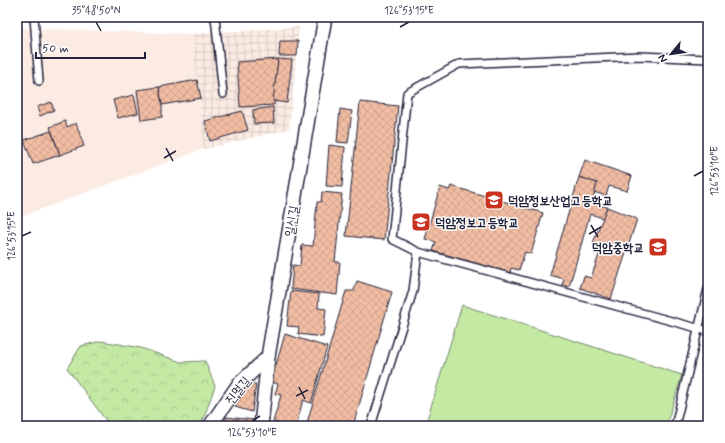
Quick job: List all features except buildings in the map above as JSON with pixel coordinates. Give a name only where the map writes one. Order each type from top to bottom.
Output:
[{"type":"street","name":"일신길","points":[[261,426],[268,357],[325,17]]},
{"type":"street","name":"진멀길","points":[[210,426],[239,384],[268,357]]},
{"type":"lane","points":[[34,17],[39,81]]},
{"type":"lane","points":[[215,17],[223,94]]},
{"type":"lane","points":[[708,60],[640,56],[459,64],[407,93],[392,239],[418,252],[708,331]]},
{"type":"lane","points":[[371,426],[413,291],[418,252]]},
{"type":"lane","points":[[675,426],[708,289]]},
{"type":"shaded area","points":[[299,27],[289,129],[204,149],[192,34]]},
{"type":"shaded area","points":[[17,28],[192,34],[204,149],[17,218]]},
{"type":"green space","points":[[462,305],[682,375],[666,426],[425,426]]},
{"type":"green space","points":[[101,341],[141,348],[181,362],[205,361],[215,386],[203,420],[198,426],[110,426],[67,368],[81,346]]},
{"type":"place","name":"덕암정보산업고등학교","points":[[494,200]]},
{"type":"place","name":"덕암정보고등학교","points":[[421,222]]},
{"type":"place","name":"덕암중학교","points":[[658,247]]}]
